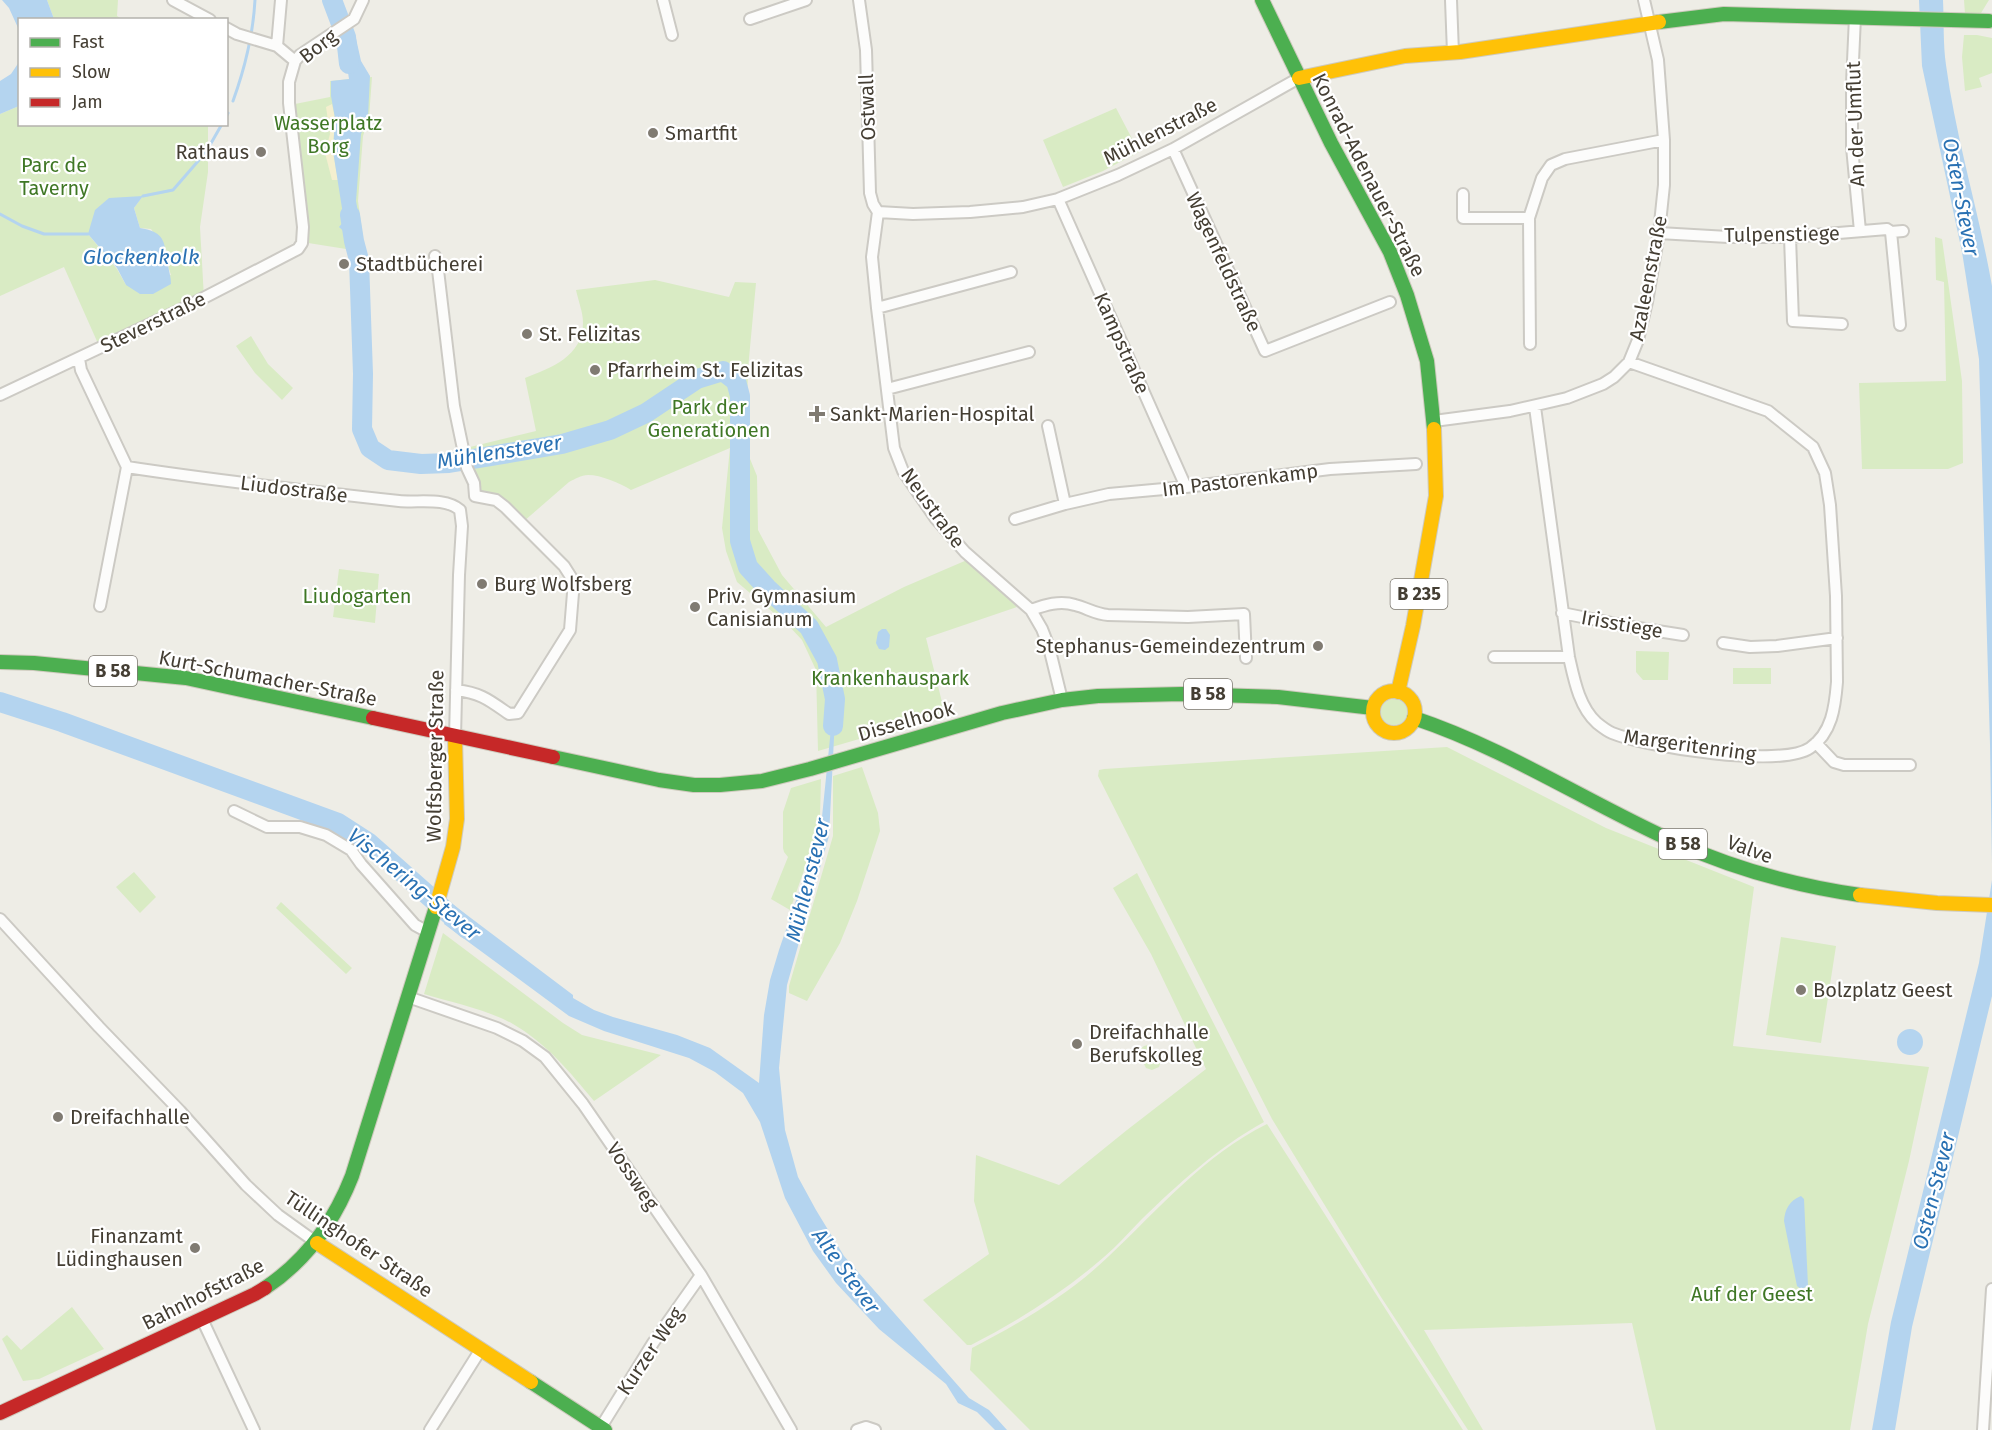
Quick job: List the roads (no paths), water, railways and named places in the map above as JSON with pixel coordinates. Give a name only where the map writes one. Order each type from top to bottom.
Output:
[{"type":"main road","name":"Konrad-Adenauer-Straße","points":[[1262,0],[1331,143],[1390,252],[1407,295],[1427,361],[1434,421],[1436,496],[1413,626],[1398,692]]},
{"type":"main road","points":[[1990,25],[1992,7]]},
{"type":"main road","name":"Mühlenstraße","points":[[1299,78],[1405,56],[1453,53],[1648,23],[1724,14],[1909,19],[1990,25]]},
{"type":"main road","name":"Kurt-Schumacher-Straße","points":[[0,662],[34,663],[186,678],[455,737]]},
{"type":"main road","points":[[1392,691],[1398,692],[1414,704],[1414,718],[1407,729],[1395,734],[1382,729],[1376,723],[1373,708],[1380,697],[1392,691]]},
{"type":"main road","name":"Disselhook","points":[[455,737],[659,780],[694,785],[720,785],[762,781],[822,766],[1002,713],[1062,700],[1098,696],[1182,694],[1278,697],[1373,708]]},
{"type":"main road","name":"Valve","points":[[1414,718],[1488,745],[1620,815],[1688,846],[1747,869],[1775,878],[1873,898],[1936,905],[1992,905]]},
{"type":"main road","name":"Wolfsberger Straße","points":[[317,1243],[346,1193],[453,847],[457,819],[455,737]]},
{"type":"main road","name":"Bahnhofstraße","points":[[0,1413],[270,1285],[298,1263],[317,1243]]},
{"type":"main road","name":"Tüllinghofer Straße","points":[[317,1243],[603,1428]]},
{"type":"street","points":[[173,0],[206,18]]},
{"type":"street","name":"Borg","points":[[277,46],[281,0]]},
{"type":"street","name":"Borg","points":[[302,243],[303,227],[289,104],[289,82],[295,61],[300,55],[354,19],[363,0]]},
{"type":"street","points":[[663,0],[672,35]]},
{"type":"street","points":[[750,19],[806,0]]},
{"type":"street","name":"Ostwall","points":[[859,0],[866,50],[870,193],[878,212]]},
{"type":"street","points":[[1451,0],[1453,53]]},
{"type":"street","name":"Azaleenstraße","points":[[1434,421],[1535,407],[1568,398],[1603,384],[1629,362],[1638,340],[1647,302],[1659,233],[1664,185],[1664,140],[1658,60],[1644,0]]},
{"type":"street","name":"An der Umflut","points":[[1855,17],[1852,147],[1860,231]]},
{"type":"street","points":[[228,29],[277,46],[295,61]]},
{"type":"street","name":"Mühlenstraße","points":[[878,212],[913,214],[970,212],[1023,207],[1058,199],[1118,175],[1173,149],[1299,78]]},
{"type":"street","points":[[1530,344],[1529,218],[1542,178],[1551,165],[1565,159],[1664,140]]},
{"type":"street","name":"Wagenfeldstraße","points":[[1173,149],[1265,351],[1390,302]]},
{"type":"street","points":[[1463,194],[1463,218],[1529,218]]},
{"type":"street","name":"Kampstraße","points":[[1058,199],[1186,488]]},
{"type":"street","name":"Neustraße","points":[[878,212],[872,257],[894,448],[903,471],[936,519],[965,552],[1031,610],[1049,647],[1062,700]]},
{"type":"street","name":"Tulpenstiege","points":[[1659,233],[1728,237],[1790,237],[1887,229],[1891,232],[1903,231]]},
{"type":"street","points":[[1891,232],[1900,325]]},
{"type":"street","points":[[1790,237],[1793,321],[1842,324]]},
{"type":"street","name":"Steverstraße","points":[[0,395],[292,254],[302,243]]},
{"type":"street","points":[[435,256],[454,406],[467,468],[474,483],[475,495],[460,510]]},
{"type":"street","points":[[877,309],[1011,272]]},
{"type":"street","points":[[887,389],[1029,352]]},
{"type":"street","points":[[79,358],[81,370],[127,466],[100,606]]},
{"type":"street","points":[[1629,362],[1768,411],[1813,447],[1825,473],[1830,505],[1837,638],[1835,705],[1824,734],[1816,743],[1834,762],[1844,765],[1910,765]]},
{"type":"street","name":"Margeritenring","points":[[1535,407],[1569,657],[1574,682],[1583,704],[1595,721],[1610,732],[1629,739],[1680,748],[1763,757],[1795,754],[1808,750],[1816,743]]},
{"type":"street","points":[[1048,426],[1065,504]]},
{"type":"street","name":"Im Pastorenkamp","points":[[1015,519],[1109,494],[1186,488],[1330,469],[1416,464]]},
{"type":"street","name":"Liudostraße","points":[[127,466],[187,476],[359,497],[450,503],[460,510]]},
{"type":"street","points":[[456,690],[474,692],[509,714],[518,713],[570,630],[572,620],[571,577],[564,567],[506,507],[496,500],[475,495]]},
{"type":"street","name":"Wolfsberger Straße","points":[[455,737],[462,526],[460,510]]},
{"type":"street","points":[[1031,610],[1048,604],[1066,603],[1097,614],[1108,615],[1188,617],[1244,614],[1246,658]]},
{"type":"street","name":"Irisstiege","points":[[1562,614],[1683,635]]},
{"type":"street","points":[[1723,643],[1750,647],[1777,646],[1837,638]]},
{"type":"street","points":[[1494,657],[1569,657]]},
{"type":"street","points":[[234,811],[267,826],[300,827],[326,835],[351,850],[415,925],[430,927]]},
{"type":"street","name":"Tüllinghofer Straße","points":[[0,919],[246,1185],[278,1215],[317,1243]]},
{"type":"street","name":"Vossweg","points":[[408,997],[497,1028],[523,1041],[545,1057],[583,1104],[701,1275],[791,1430]]},
{"type":"street","name":"Kurzer Weg","points":[[603,1428],[653,1343],[701,1275]]},
{"type":"street","points":[[1983,1430],[1992,1289]]},
{"type":"street","points":[[202,1319],[254,1430]]},
{"type":"street","points":[[430,1430],[481,1349]]},
{"type":"street","points":[[857,1430],[866,1427],[875,1430]]},
{"type":"water","points":[[2,0],[47,0],[54,18],[18,18],[18,28],[9,8]]},
{"type":"water","name":"Osten-Stever","points":[[1919,0],[1943,0],[1944,49],[1950,93],[1992,286],[1992,864],[1979,359],[1962,252],[1922,66]]},
{"type":"water","points":[[352,33],[355,34],[361,61],[370,76],[368,116],[361,134],[356,201],[363,240],[357,239],[357,241],[350,240],[350,237],[339,227],[344,221],[333,151],[335,118],[331,96],[331,81],[349,79],[343,40]]},
{"type":"water","points":[[18,64],[18,106],[0,114],[0,81],[11,74]]},
{"type":"water","name":"Glockenkolk","points":[[143,196],[134,208],[140,228],[155,232],[162,239],[171,279],[171,284],[153,294],[140,294],[126,285],[117,268],[88,234],[95,210],[109,198]]},
{"type":"water","points":[[886,629],[890,635],[889,647],[885,650],[879,649],[876,643],[878,632]]},
{"type":"water","name":"Alte Stever","points":[[834,699],[836,699],[829,836],[787,985],[779,1068],[785,1130],[798,1177],[844,1256],[969,1398],[989,1410],[1007,1430],[995,1430],[977,1412],[958,1403],[946,1384],[879,1329],[836,1283],[813,1251],[785,1198],[760,1122],[743,1093],[715,1072],[689,1058],[604,1031],[569,1016],[444,924],[451,903],[573,995],[573,998],[594,1010],[613,1017],[677,1035],[710,1048],[759,1083],[764,1015],[770,980],[817,839],[822,817]]},
{"type":"water","name":"Osten-Stever","points":[[1992,880],[1992,996],[1912,1327],[1895,1430],[1872,1430],[1891,1322],[1979,963]]},
{"type":"water","points":[[1910,1029],[1919,1033],[1923,1042],[1919,1051],[1910,1055],[1901,1051],[1897,1042],[1901,1033]]},
{"type":"water","points":[[1801,1196],[1804,1199],[1808,1286],[1801,1289],[1797,1286],[1784,1221],[1788,1206]]},
{"type":"waterway","points":[[233,101],[248,52],[255,0]]},
{"type":"waterway","name":"Mühlenstever","points":[[332,0],[346,37],[349,64]]},
{"type":"waterway","points":[[143,196],[173,190],[206,152],[221,126]]},
{"type":"waterway","points":[[0,214],[22,226],[44,234],[88,234]]},
{"type":"waterway","name":"Mühlenstever","points":[[350,215],[359,260],[363,374],[362,429],[370,448],[388,460],[421,464],[449,463],[562,444],[610,430],[646,413],[697,379],[723,371],[736,381],[740,396],[740,541],[748,567],[809,627],[827,660],[835,699],[833,726]]},
{"type":"waterway","name":"Vischering-Stever","points":[[0,702],[62,722],[338,823],[369,843],[467,929]]},
{"type":"place","name":"Smartfit","points":[[653,133]]},
{"type":"place","name":"Rathaus","points":[[261,152]]},
{"type":"place","name":"Stadtbücherei","points":[[344,264]]},
{"type":"place","name":"St. Felizitas","points":[[527,334]]},
{"type":"place","name":"Pfarrheim St. Felizitas","points":[[595,370]]},
{"type":"place","name":"Sankt-Marien-Hospital","points":[[817,414]]},
{"type":"place","name":"Burg Wolfsberg","points":[[482,584]]},
{"type":"place","name":"Priv. Gymnasium Canisianum","points":[[695,607]]},
{"type":"place","name":"Stephanus-Gemeindezentrum","points":[[1318,646]]},
{"type":"place","name":"Bolzplatz Geest","points":[[1801,990]]},
{"type":"place","name":"Dreifachhalle Berufskolleg","points":[[1077,1044]]},
{"type":"place","name":"Dreifachhalle","points":[[58,1117]]},
{"type":"place","name":"Finanzamt Lüdinghausen","points":[[195,1248]]},
{"type":"park label","name":"Wasserplatz Borg","points":[[328,134]]},
{"type":"park label","name":"Parc de Taverny","points":[[54,176]]},
{"type":"park label","name":"Park der Generationen","points":[[709,418]]},
{"type":"park label","name":"Liudogarten","points":[[357,596]]},
{"type":"park label","name":"Krankenhauspark","points":[[890,678]]},
{"type":"park label","name":"Auf der Geest","points":[[1752,1294]]}]
